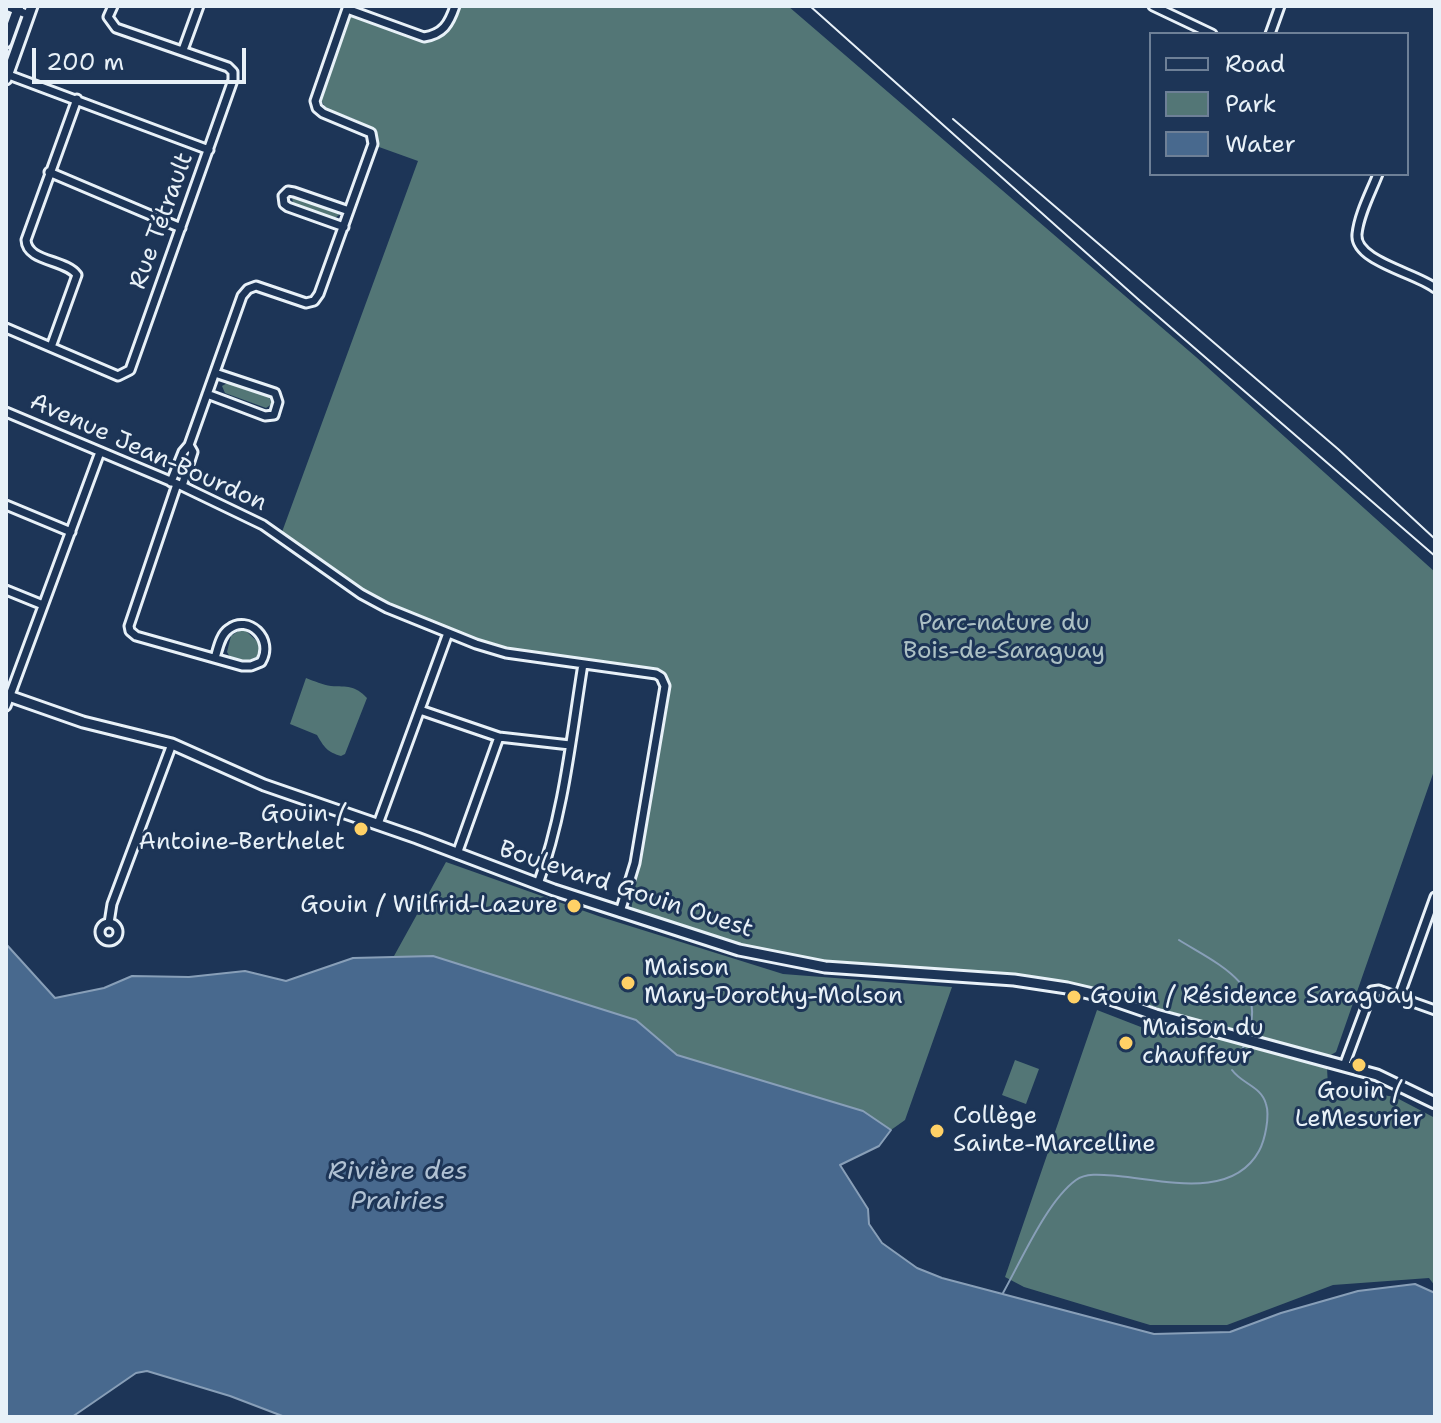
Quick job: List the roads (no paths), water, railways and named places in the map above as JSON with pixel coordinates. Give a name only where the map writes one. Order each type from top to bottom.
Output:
[{"type":"street","points":[[6,6],[31,10],[7,76],[77,99],[209,150]]},
{"type":"street","points":[[113,6],[108,17],[116,28],[183,50],[199,6]]},
{"type":"street","points":[[215,658],[225,632],[236,625],[245,625],[265,639],[267,646],[261,662],[251,666],[215,658],[136,636],[129,626],[176,484],[193,452],[189,445],[242,296],[256,286],[306,303],[314,301],[344,227],[374,138],[366,130],[323,113],[315,101],[348,8],[424,37],[433,36],[445,28],[455,6]]},
{"type":"street","points":[[1153,6],[1208,32]]},
{"type":"street","points":[[1271,32],[1280,6]]},
{"type":"street","points":[[6,42],[19,8]]},
{"type":"street","name":"Rue Tétrault","points":[[51,347],[118,376],[130,370],[233,80],[233,72],[228,67],[183,50]]},
{"type":"street","points":[[6,328],[51,347],[77,275],[69,268],[31,253],[26,247],[26,240],[77,99]]},
{"type":"street","points":[[49,172],[181,228]]},
{"type":"street","points":[[1377,176],[1357,231],[1359,246],[1369,257],[1418,277],[1435,288]]},
{"type":"street","points":[[344,227],[288,207],[284,204],[283,196],[288,191],[294,192],[349,211]]},
{"type":"street","points":[[207,394],[265,416],[274,415],[278,402],[275,393],[215,373]]},
{"type":"street","name":"Avenue Jean-Bourdon","points":[[6,412],[176,484],[263,525],[361,594],[448,633],[506,653],[661,677],[665,686],[635,863],[620,912]]},
{"type":"street","points":[[7,699],[100,452]]},
{"type":"street","points":[[6,505],[71,532]]},
{"type":"street","points":[[6,590],[43,605]]},
{"type":"street","points":[[378,824],[448,633]]},
{"type":"street","points":[[538,884],[554,835],[583,664]]},
{"type":"street","name":"Boulevard Gouin Ouest","points":[[7,699],[172,744],[264,785],[538,884],[739,950],[800,964],[853,971],[1014,980],[1067,988],[1391,1080],[1435,1103]]},
{"type":"street","points":[[420,710],[499,737],[570,745]]},
{"type":"street","points":[[457,854],[499,737]]},
{"type":"street","points":[[109,923],[112,904],[172,744]]},
{"type":"street","points":[[1399,997],[1435,897]]},
{"type":"street","points":[[1344,1066],[1368,998],[1374,990],[1435,1010]]},
{"type":"water","name":"Rivière des Prairies","points":[[6,944],[55,998],[104,988],[132,976],[189,977],[245,971],[286,981],[353,958],[433,956],[636,1020],[677,1055],[863,1111],[891,1130],[879,1146],[840,1165],[868,1209],[869,1224],[882,1243],[917,1268],[942,1278],[1154,1334],[1230,1332],[1281,1313],[1358,1291],[1415,1284],[1435,1293],[1435,1417],[285,1417],[230,1396],[147,1371],[136,1373],[72,1417],[6,1417]]},
{"type":"waterway","points":[[1179,940],[1221,966],[1244,987],[1252,1015],[1248,1032]]},
{"type":"waterway","points":[[1234,1062],[1244,1046]]},
{"type":"waterway","points":[[1003,1293],[1045,1217],[1065,1190],[1080,1177],[1102,1175],[1195,1183],[1232,1176],[1247,1166],[1263,1141],[1267,1109],[1260,1093],[1232,1070]]},
{"type":"tram line","points":[[810,6],[1139,300],[1435,556]]},
{"type":"tram line","points":[[953,119],[1338,449],[1435,539]]},
{"type":"place","name":"Gouin / Antoine-Berthelet","points":[[361,829]]},
{"type":"place","name":"Gouin / Wilfrid-Lazure","points":[[574,906]]},
{"type":"place","name":"Maison Mary-Dorothy-Molson","points":[[628,983]]},
{"type":"place","name":"Gouin / Résidence Saraguay","points":[[1074,997]]},
{"type":"place","name":"Maison du chauffeur","points":[[1126,1043]]},
{"type":"place","name":"Gouin / LeMesurier","points":[[1359,1065]]},
{"type":"place","name":"Collège Sainte-Marcelline","points":[[937,1131]]},
{"type":"park label","name":"Parc-nature du Bois-de-Saraguay","points":[[1004,638]]}]
